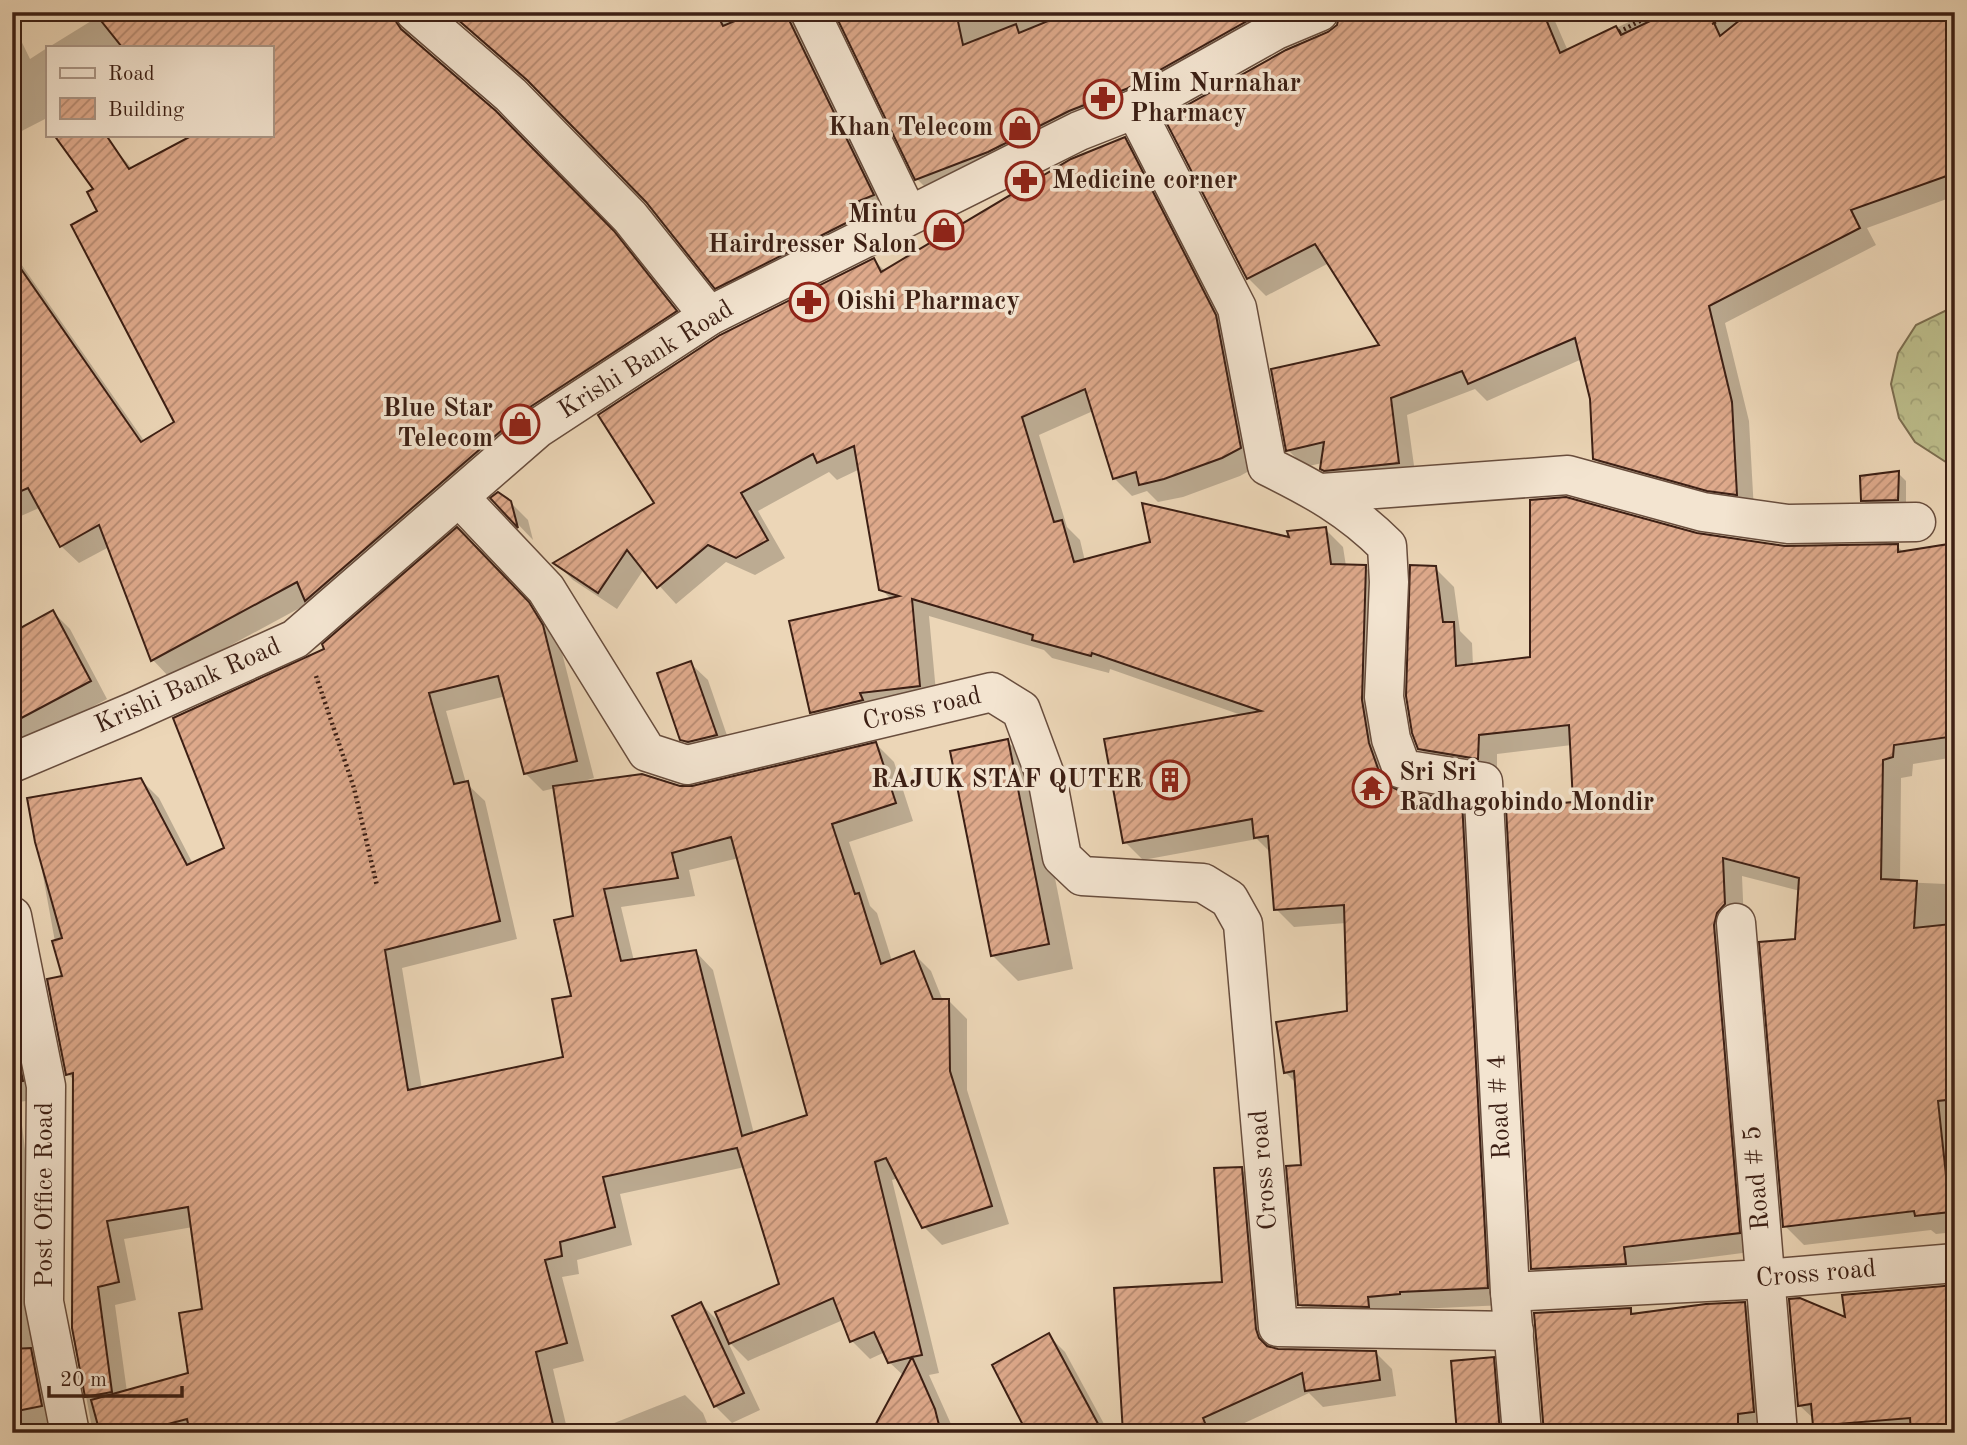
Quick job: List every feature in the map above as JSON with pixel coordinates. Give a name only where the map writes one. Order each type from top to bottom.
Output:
[{"type":"street","points":[[415,12],[511,96],[621,208],[709,316]]},
{"type":"street","points":[[810,12],[908,215]]},
{"type":"street","name":"Krishi Bank Road","points":[[12,763],[296,638],[538,428],[709,316],[1079,131],[1135,108],[1273,21],[1320,12]]},
{"type":"street","points":[[1135,108],[1237,308],[1267,466],[1322,493],[1568,475],[1703,512],[1788,524],[1916,522]]},
{"type":"street","name":"Road # 4","points":[[1322,493],[1370,529],[1387,546],[1389,582],[1384,697],[1391,739],[1402,768],[1483,782],[1510,1292],[1522,1433]]},
{"type":"street","name":"Cross road","points":[[458,497],[546,589],[647,752],[687,765],[992,692],[1021,709],[1048,783],[1062,857],[1082,876],[1203,883],[1229,899],[1243,924],[1278,1327],[1514,1331]]},
{"type":"street","name":"Post Office Road","points":[[12,916],[46,1086],[44,1302],[69,1433]]},
{"type":"street","name":"Road # 5","points":[[1736,923],[1778,1433]]},
{"type":"street","name":"Cross road","points":[[1510,1292],[1765,1279],[1955,1262]]},
{"type":"path","points":[[1619,32],[1657,12]]},
{"type":"path","points":[[1710,12],[1715,26]]},
{"type":"path","points":[[296,638],[320,684],[335,728],[354,788],[377,886]]},
{"type":"green space","points":[[1955,306],[1955,468],[1915,442],[1899,418],[1891,384],[1898,353],[1916,325]]},
{"type":"building","points":[[94,12],[394,12],[395,20],[401,29],[496,111],[614,231],[677,311],[524,411],[305,601],[297,582],[151,661],[99,525],[60,547],[28,488],[12,495],[12,256],[141,442],[174,422],[71,225],[97,211],[87,192],[93,189],[55,136],[107,136],[129,169],[191,136],[273,136],[273,46],[121,46]]},
{"type":"building","points":[[449,12],[716,12],[723,26],[756,12],[788,12],[790,22],[874,195],[849,205],[856,218],[715,289],[646,202],[527,80]]},
{"type":"building","points":[[834,12],[956,12],[963,45],[1016,24],[1019,33],[1070,12],[1252,12],[1254,17],[1126,89],[1069,111],[988,152],[915,180]]},
{"type":"building","points":[[1340,12],[1543,12],[1560,53],[1616,26],[1621,35],[1669,12],[1709,12],[1720,36],[1750,12],[1955,12],[1955,173],[1851,210],[1860,228],[1709,306],[1732,402],[1737,495],[1707,491],[1593,459],[1590,399],[1575,338],[1468,384],[1462,371],[1391,398],[1399,463],[1324,471],[1320,469],[1324,442],[1286,451],[1271,369],[1379,345],[1315,244],[1247,279],[1164,118],[1286,50],[1328,32],[1337,25]]},
{"type":"building","points":[[1125,137],[1216,315],[1241,448],[1222,458],[1164,479],[1139,485],[1136,472],[1113,479],[1085,389],[1022,417],[1054,522],[1062,520],[1074,562],[1150,542],[1142,503],[1289,537],[1287,531],[1326,527],[1331,564],[1366,565],[1362,700],[1369,743],[1381,777],[1388,785],[1398,790],[1462,801],[1488,1288],[1400,1292],[1368,1297],[1369,1307],[1298,1305],[1286,1166],[1301,1165],[1294,1071],[1284,1073],[1276,1022],[1347,1011],[1344,905],[1274,910],[1268,836],[1254,838],[1252,819],[1123,843],[1104,739],[1261,711],[1092,653],[1091,656],[1032,640],[1033,635],[912,599],[920,686],[860,693],[863,700],[810,713],[789,621],[899,596],[879,590],[854,446],[817,463],[813,454],[741,493],[768,540],[736,558],[708,545],[657,588],[627,550],[598,593],[553,563],[654,503],[598,415],[720,335],[874,258],[881,272],[1071,159]]},
{"type":"building","points":[[1899,471],[1898,500],[1861,501],[1860,476]]},
{"type":"building","points":[[498,492],[511,501],[518,528],[490,498]]},
{"type":"building","points":[[1566,497],[1697,533],[1785,546],[1898,544],[1898,552],[1955,543],[1955,736],[1894,745],[1893,757],[1883,760],[1881,879],[1917,881],[1914,928],[1951,924],[1955,952],[1955,1099],[1938,1101],[1950,1212],[1915,1216],[1914,1211],[1783,1227],[1759,942],[1795,939],[1799,878],[1723,858],[1725,904],[1717,913],[1714,925],[1740,1233],[1624,1247],[1626,1264],[1531,1269],[1506,808],[1573,802],[1569,725],[1479,735],[1478,759],[1418,749],[1412,733],[1406,696],[1410,565],[1436,566],[1443,622],[1454,622],[1456,666],[1530,657],[1530,500]]},
{"type":"building","points":[[457,527],[529,602],[543,625],[577,761],[524,774],[498,676],[429,693],[454,784],[468,781],[500,921],[385,950],[408,1090],[563,1057],[552,999],[571,996],[554,920],[573,916],[553,786],[642,774],[680,786],[692,786],[876,742],[896,803],[832,824],[855,894],[859,893],[881,964],[914,951],[933,999],[949,999],[950,1071],[992,1206],[922,1228],[886,1158],[875,1162],[922,1355],[888,1363],[874,1332],[850,1342],[833,1298],[729,1344],[715,1312],[779,1284],[737,1148],[603,1177],[615,1227],[560,1242],[562,1256],[545,1260],[567,1343],[536,1352],[555,1433],[190,1433],[187,1419],[134,1433],[100,1433],[91,1400],[188,1373],[179,1313],[202,1309],[188,1207],[107,1221],[119,1282],[98,1287],[112,1392],[85,1397],[72,1328],[73,1073],[66,1075],[47,979],[62,976],[52,941],[62,938],[35,842],[27,798],[141,778],[187,865],[224,848],[173,718],[324,649],[322,644]],"holes":[[[731,837],[807,1115],[742,1136],[696,950],[621,961],[604,889],[678,878],[672,853]]]},
{"type":"building","points":[[53,610],[91,681],[12,723],[13,632]]},
{"type":"building","points":[[691,661],[717,735],[688,742],[680,740],[657,673]]},
{"type":"building","points":[[1008,739],[1049,944],[991,956],[950,751]]},
{"type":"building","points":[[12,1029],[23,1081],[12,1083]]},
{"type":"building","points":[[1242,1167],[1259,1338],[1267,1346],[1278,1349],[1376,1351],[1380,1380],[1305,1391],[1302,1373],[1203,1418],[1209,1433],[1123,1433],[1114,1288],[1222,1282],[1214,1168]]},
{"type":"building","points":[[1955,1285],[1955,1433],[1911,1433],[1910,1418],[1813,1426],[1811,1404],[1798,1406],[1789,1299],[1800,1298],[1845,1317],[1842,1295]]},
{"type":"building","points":[[701,1302],[744,1393],[714,1407],[672,1316]]},
{"type":"building","points":[[1745,1302],[1754,1412],[1738,1414],[1738,1433],[1544,1433],[1534,1313],[1631,1308],[1631,1314]]},
{"type":"building","points":[[1049,1333],[1103,1433],[1027,1433],[992,1365]]},
{"type":"building","points":[[31,1348],[42,1406],[12,1412],[12,1349]]},
{"type":"building","points":[[912,1357],[935,1409],[941,1433],[871,1433]]},
{"type":"building","points":[[1494,1357],[1500,1433],[1457,1433],[1451,1361]]},
{"type":"place","name":"Mim Nurnahar Pharmacy","points":[[1103,99]]},
{"type":"place","name":"Khan Telecom","points":[[1020,128]]},
{"type":"place","name":"Medicine corner","points":[[1025,181]]},
{"type":"place","name":"Mintu Hairdresser Salon","points":[[944,230]]},
{"type":"place","name":"Oishi Pharmacy","points":[[809,302]]},
{"type":"place","name":"Blue Star Telecom","points":[[520,424]]},
{"type":"place","name":"RAJUK STAF QUTER","points":[[1170,780]]},
{"type":"place","name":"Sri Sri Radhagobindo Mondir","points":[[1372,788]]}]
